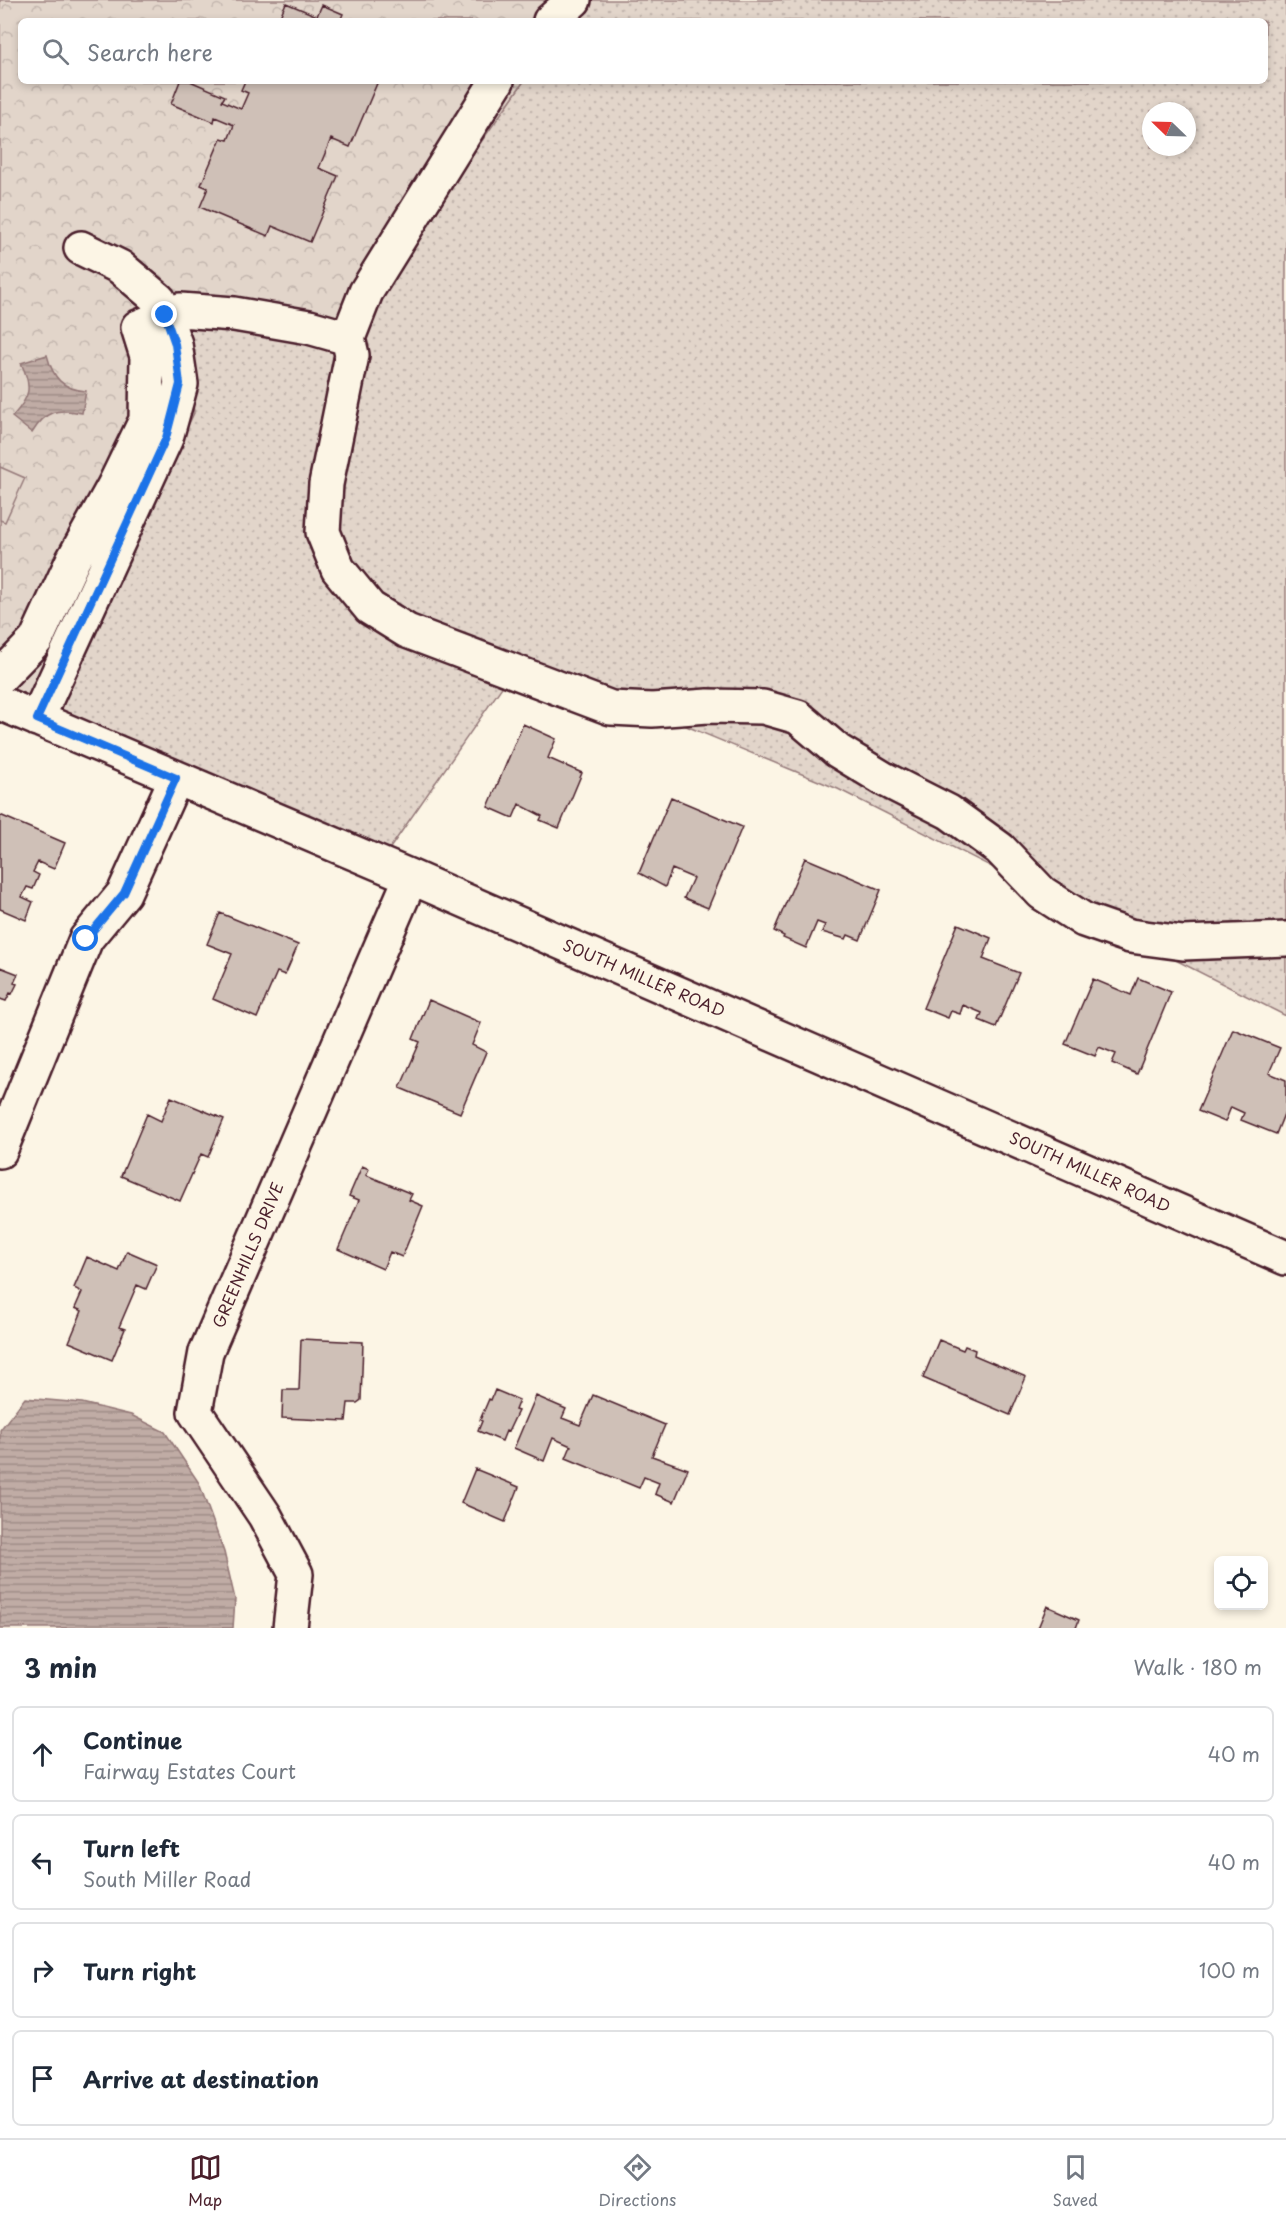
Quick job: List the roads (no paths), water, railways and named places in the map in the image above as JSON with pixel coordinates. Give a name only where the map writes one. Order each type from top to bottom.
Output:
[{"type":"street","points":[[553,18],[574,0]]},
{"type":"street","points":[[495,84],[366,292],[348,338],[352,355],[326,484],[323,532],[338,569],[370,608],[407,632],[610,708],[652,710],[708,706],[763,707],[798,717],[838,751],[884,779],[949,812],[1000,849],[1042,893],[1084,920],[1130,936],[1183,943],[1286,939]]},
{"type":"street","points":[[37,719],[166,438],[180,384],[175,344],[159,300],[120,267],[81,248]]},
{"type":"street","points":[[0,677],[36,640],[73,560],[114,486],[146,420],[147,356],[138,327],[180,310],[234,314],[309,327],[348,338]]},
{"type":"street","name":"SOUTH MILLER ROAD","points":[[0,703],[411,877],[1286,1258]]},
{"type":"street","points":[[0,1151],[86,939],[124,893],[176,778]]},
{"type":"street","name":"GREENHILLS DRIVE","points":[[290,1628],[296,1574],[265,1516],[195,1412],[206,1352],[411,877]]}]
